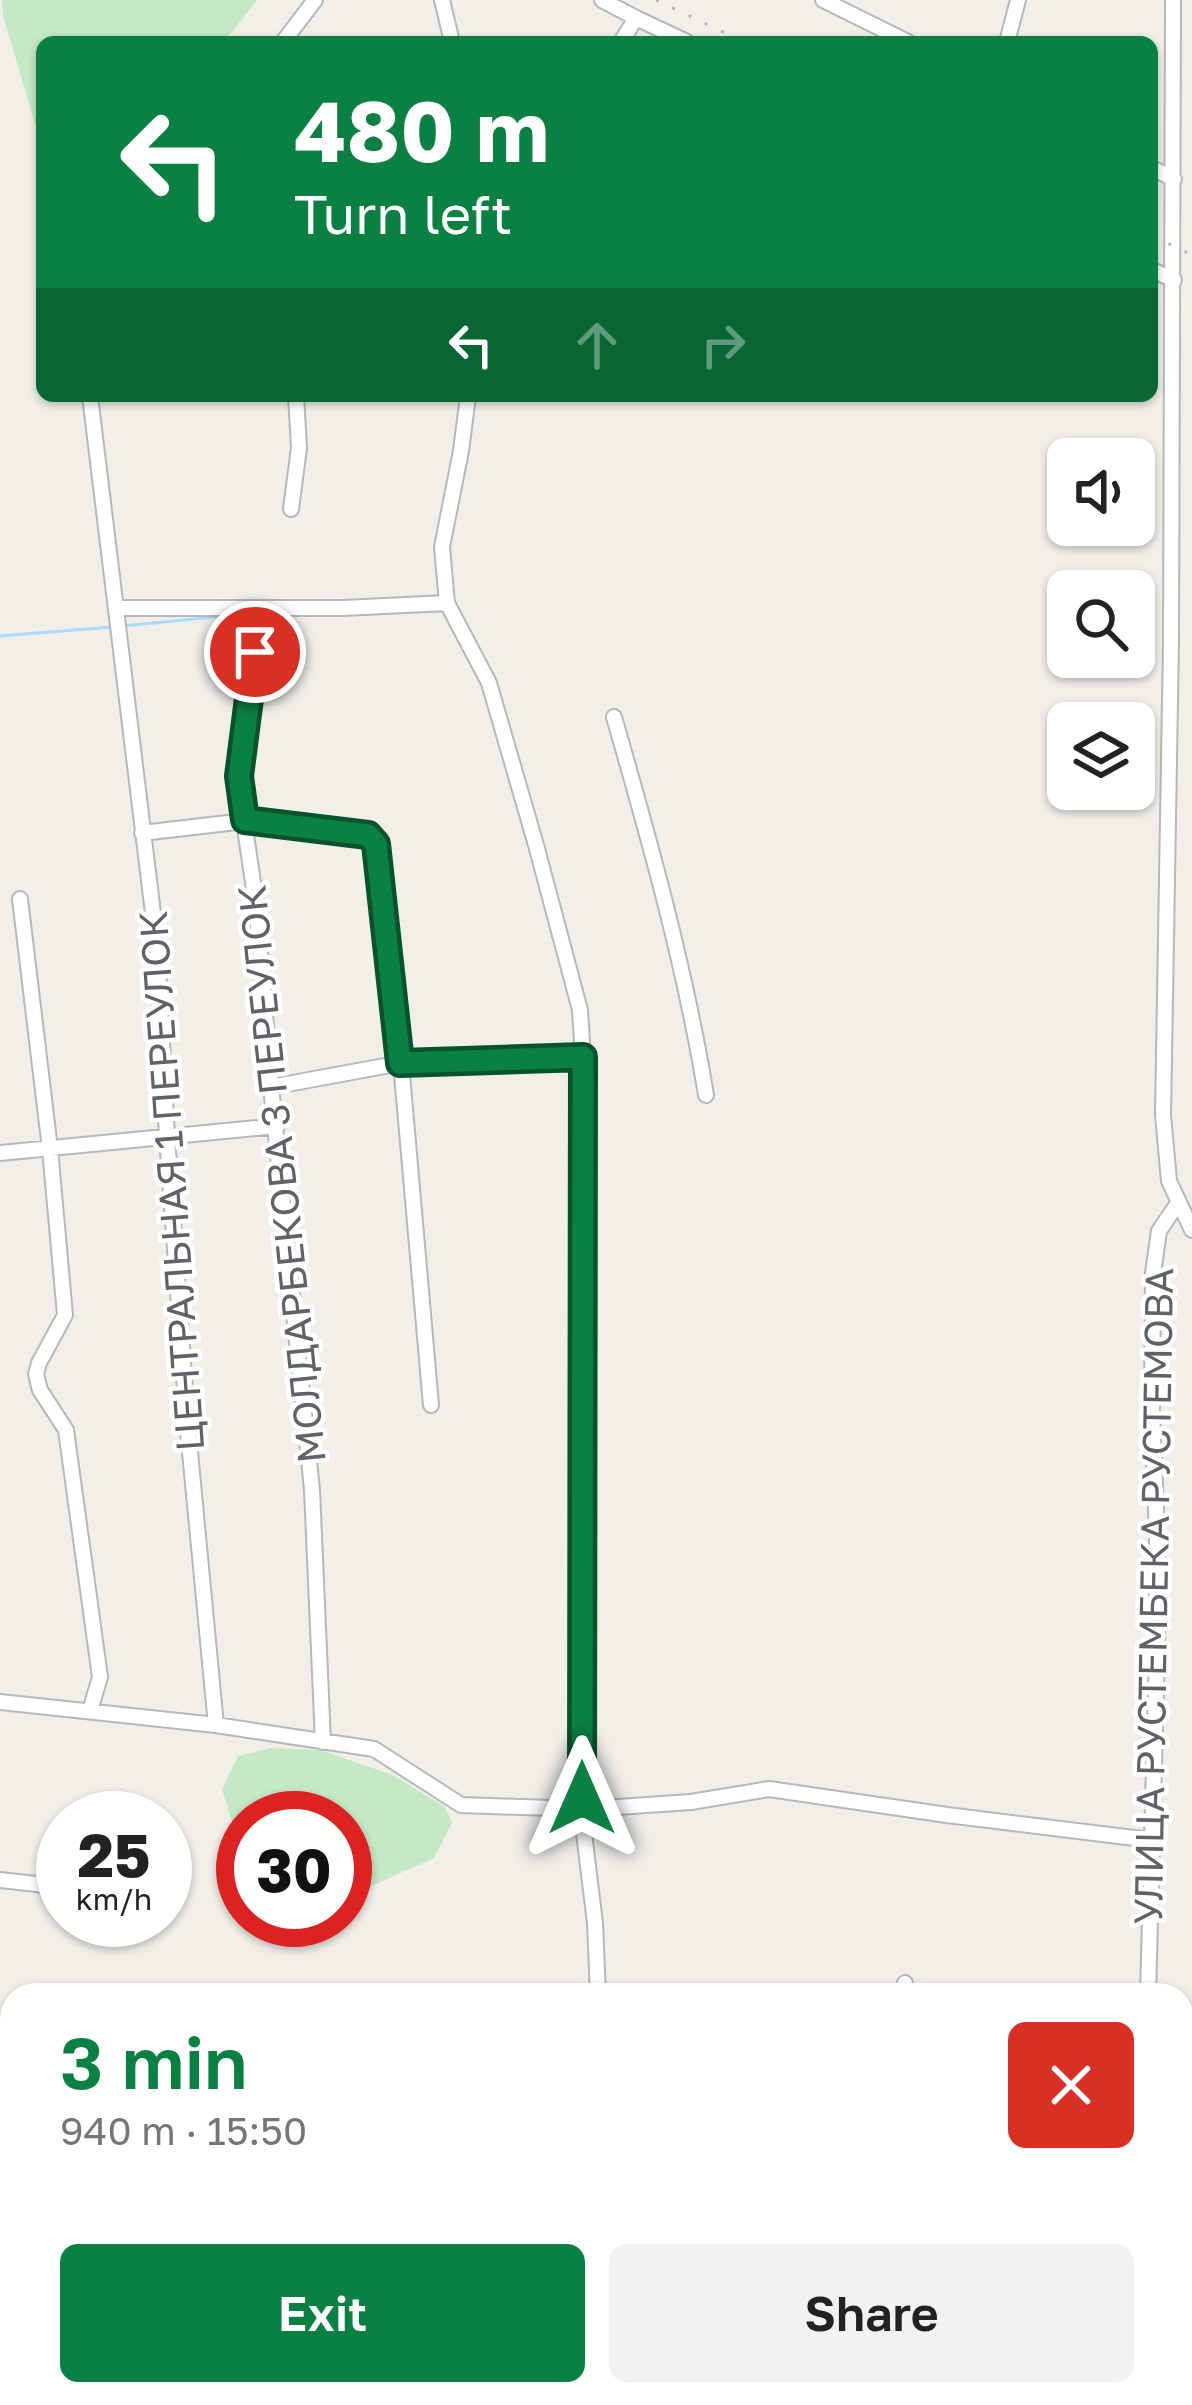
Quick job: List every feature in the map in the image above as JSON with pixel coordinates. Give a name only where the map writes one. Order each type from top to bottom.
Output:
[{"type":"street","points":[[288,36],[315,0]]},
{"type":"street","points":[[442,0],[451,36]]},
{"type":"street","points":[[602,0],[675,36]]},
{"type":"street","points":[[823,0],[896,36]]},
{"type":"street","points":[[1009,36],[1018,0]]},
{"type":"street","points":[[1173,0],[1171,666],[1163,1115],[1169,1181],[1192,1230]]},
{"type":"street","points":[[625,36],[636,17]]},
{"type":"street","points":[[1158,171],[1174,179]]},
{"type":"street","points":[[1158,273],[1174,280]]},
{"type":"street","name":"ЦЕНТРАЛЬНАЯ 1 ПЕРЕУЛОК","points":[[91,402],[157,946],[188,1431],[216,1725]]},
{"type":"street","points":[[291,509],[299,448],[296,402]]},
{"type":"street","points":[[467,402],[442,548],[447,603],[489,683],[580,1010],[580,1809],[598,1983]]},
{"type":"street","points":[[116,608],[447,603]]},
{"type":"street","name":"МОЛДАРБЕКОВА 3 ПЕРЕУЛОК","points":[[251,608],[255,652],[239,776],[256,903],[312,1490],[323,1742]]},
{"type":"street","points":[[614,717],[662,884],[693,1012],[706,1095]]},
{"type":"street","points":[[142,833],[245,820],[368,835],[376,844],[430,1405]]},
{"type":"street","points":[[20,898],[65,1315],[36,1374],[40,1390],[66,1430],[100,1677],[90,1711]]},
{"type":"street","points":[[271,1087],[400,1063],[583,1057]]},
{"type":"street","points":[[0,1154],[277,1126]]},
{"type":"street","name":"УЛИЦА РУСТЕМБЕКА РУСТЕМОВА","points":[[1148,1983],[1157,1651],[1153,1273],[1159,1231],[1178,1203]]},
{"type":"street","points":[[0,1702],[216,1725],[374,1749],[461,1805],[580,1809],[691,1802],[770,1789],[1151,1840]]},
{"type":"street","points":[[0,1880],[36,1884]]},
{"type":"green space","points":[[2,0],[257,0],[229,36],[36,36],[36,124]]},
{"type":"green space","points":[[271,1748],[320,1750],[393,1775],[445,1807],[452,1823],[434,1858],[372,1886],[372,1791],[223,1791],[238,1756]]},
{"type":"waterway","points":[[121,626],[216,617]]},
{"type":"waterway","points":[[0,636],[112,627]]},
{"type":"railway","points":[[656,0],[731,36]]},
{"type":"railway","points":[[1158,239],[1192,255]]},
{"type":"route","points":[[255,652],[239,776],[245,820],[368,835],[376,844],[400,1063],[583,1057],[582,1798]]}]
